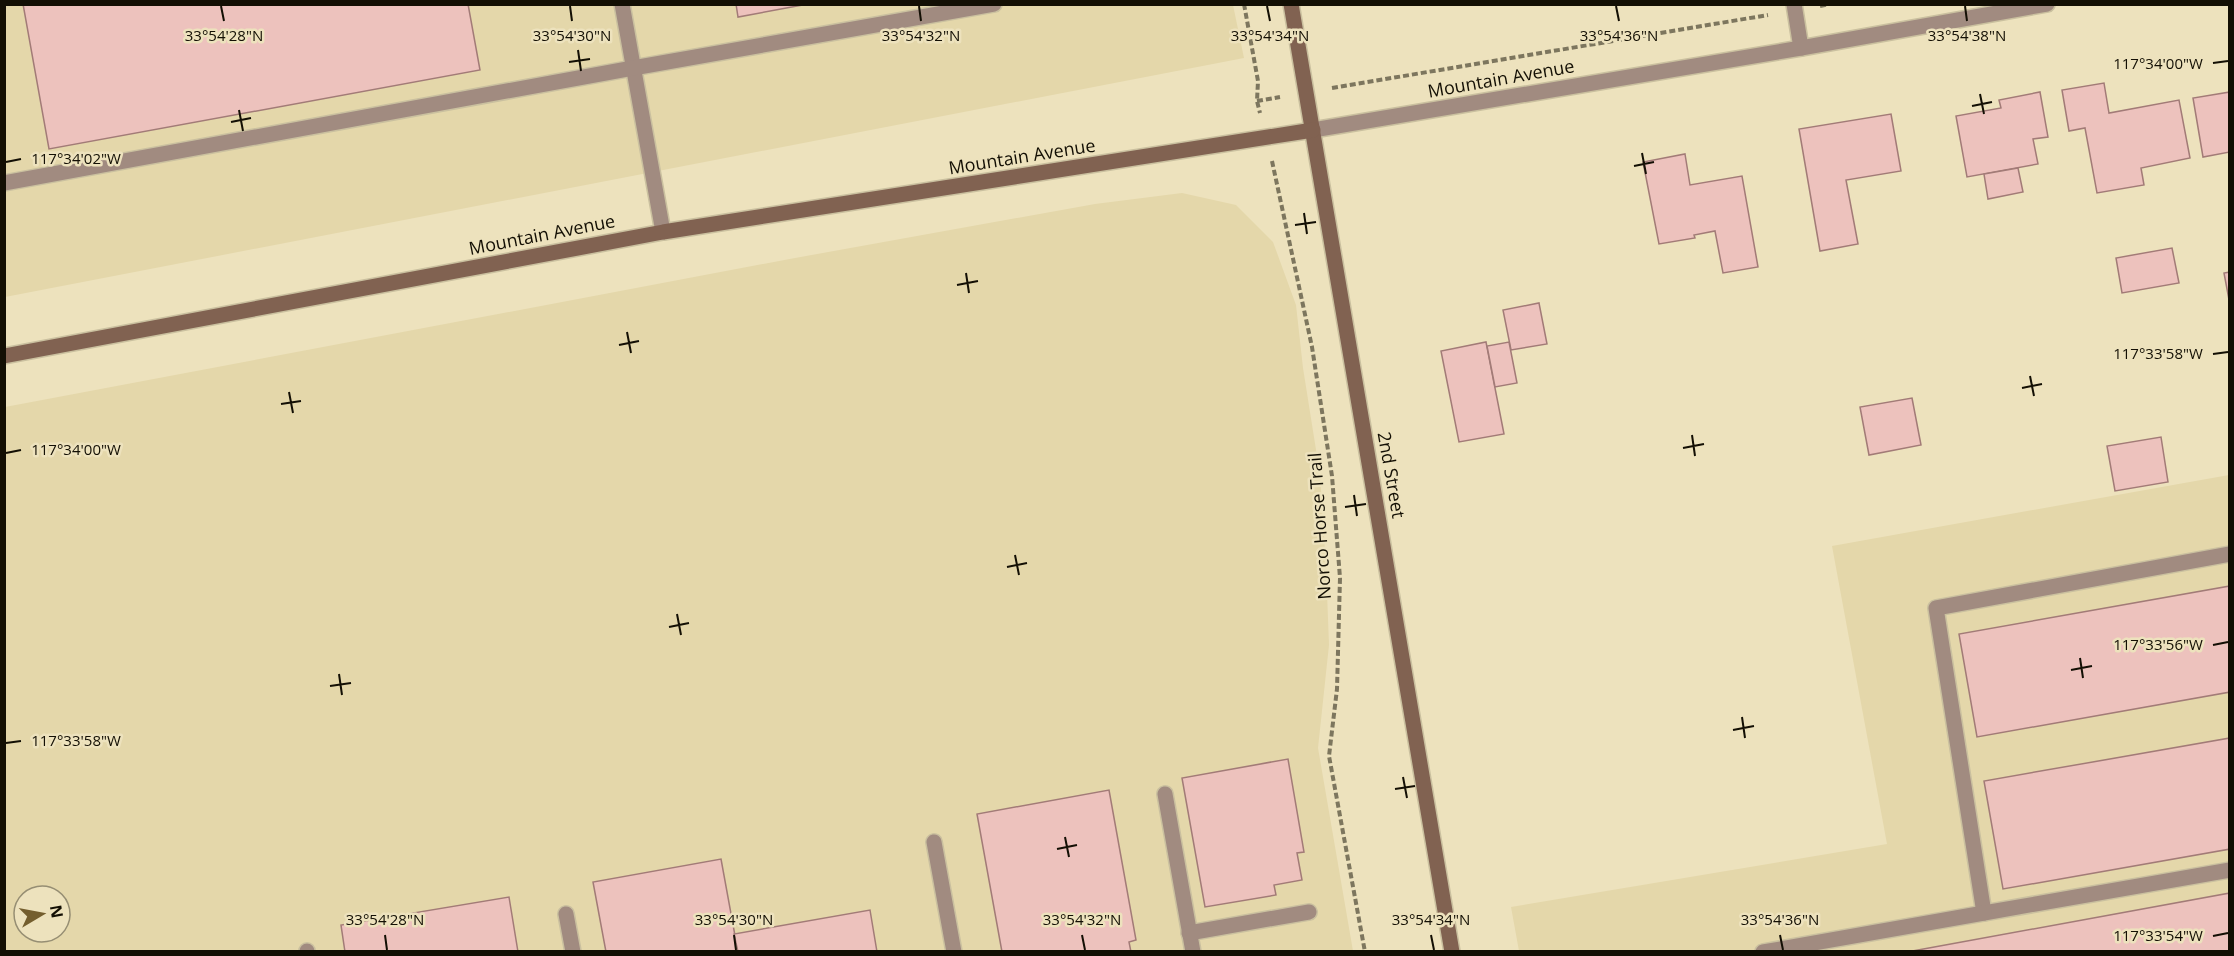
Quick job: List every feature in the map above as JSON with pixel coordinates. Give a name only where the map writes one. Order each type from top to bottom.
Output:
[{"type":"main road","name":"2nd Street","points":[[1291,4],[1452,951]]},
{"type":"main road","name":"Mountain Avenue","points":[[4,356],[663,232],[1313,130]]},
{"type":"street","points":[[622,4],[663,232]]},
{"type":"street","points":[[4,183],[994,4]]},
{"type":"street","name":"Mountain Avenue","points":[[1313,130],[2047,4]]},
{"type":"street","points":[[1794,7],[1801,48]]},
{"type":"street","points":[[1984,913],[1936,608],[2229,554]]},
{"type":"street","points":[[1165,795],[1192,951]]},
{"type":"street","points":[[934,842],[954,951]]},
{"type":"street","points":[[1763,951],[2229,870]]},
{"type":"street","points":[[1189,933],[1310,912]]},
{"type":"street","points":[[566,914],[573,951]]},
{"type":"path","name":"Norco Horse Trail","points":[[1244,4],[1258,81],[1257,101],[1312,347],[1332,476],[1340,578],[1337,689],[1329,756],[1365,951]]},
{"type":"path","points":[[1257,101],[1794,7],[1829,4]]},
{"type":"shaded area","points":[[5,5],[1233,5],[1244,58],[5,297]]},
{"type":"shaded area","points":[[1182,193],[1236,205],[1273,242],[1296,305],[1303,368],[1320,475],[1329,645],[1318,748],[1353,951],[5,952],[5,407],[795,258],[1095,204]]},
{"type":"shaded area","points":[[2229,475],[2229,951],[1519,951],[1511,907],[1887,844],[1832,546]]},
{"type":"building","points":[[23,4],[468,4],[480,70],[49,149]]},
{"type":"building","points":[[736,4],[808,4],[738,17]]},
{"type":"building","points":[[2104,83],[2109,113],[2179,100],[2190,158],[2141,168],[2144,185],[2097,193],[2085,128],[2069,131],[2062,90]]},
{"type":"building","points":[[2040,92],[2048,137],[2033,139],[2038,164],[1967,177],[1956,116],[2001,108],[1999,100]]},
{"type":"building","points":[[2230,92],[2230,152],[2203,157],[2193,98]]},
{"type":"building","points":[[1891,114],[1901,171],[1846,180],[1858,244],[1820,251],[1799,129]]},
{"type":"building","points":[[1685,154],[1690,185],[1742,176],[1758,267],[1723,273],[1715,231],[1694,235],[1695,238],[1659,244],[1643,162]]},
{"type":"building","points":[[2018,168],[2023,192],[1988,199],[1984,174]]},
{"type":"building","points":[[2172,248],[2179,283],[2122,293],[2116,258]]},
{"type":"building","points":[[2230,272],[2230,305],[2224,273]]},
{"type":"building","points":[[1539,303],[1547,344],[1511,350],[1503,310]]},
{"type":"building","points":[[1486,342],[1504,434],[1459,442],[1441,351]]},
{"type":"building","points":[[1509,342],[1517,383],[1495,387],[1487,346]]},
{"type":"building","points":[[1912,398],[1921,445],[1869,455],[1860,407]]},
{"type":"building","points":[[2161,437],[2168,482],[2115,491],[2107,446]]},
{"type":"building","points":[[2230,586],[2230,692],[1977,737],[1959,634]]},
{"type":"building","points":[[2230,738],[2230,849],[2003,889],[1984,781]]},
{"type":"building","points":[[1288,759],[1304,852],[1297,853],[1302,880],[1274,885],[1276,895],[1205,907],[1182,778]]},
{"type":"building","points":[[1109,790],[1136,940],[1129,942],[1131,952],[1002,952],[977,814]]},
{"type":"building","points":[[721,859],[738,952],[606,952],[593,882]]},
{"type":"building","points":[[2230,893],[2230,952],[1907,952]]},
{"type":"building","points":[[509,897],[518,952],[345,952],[341,925]]},
{"type":"building","points":[[870,910],[877,952],[738,952],[734,934]]}]
